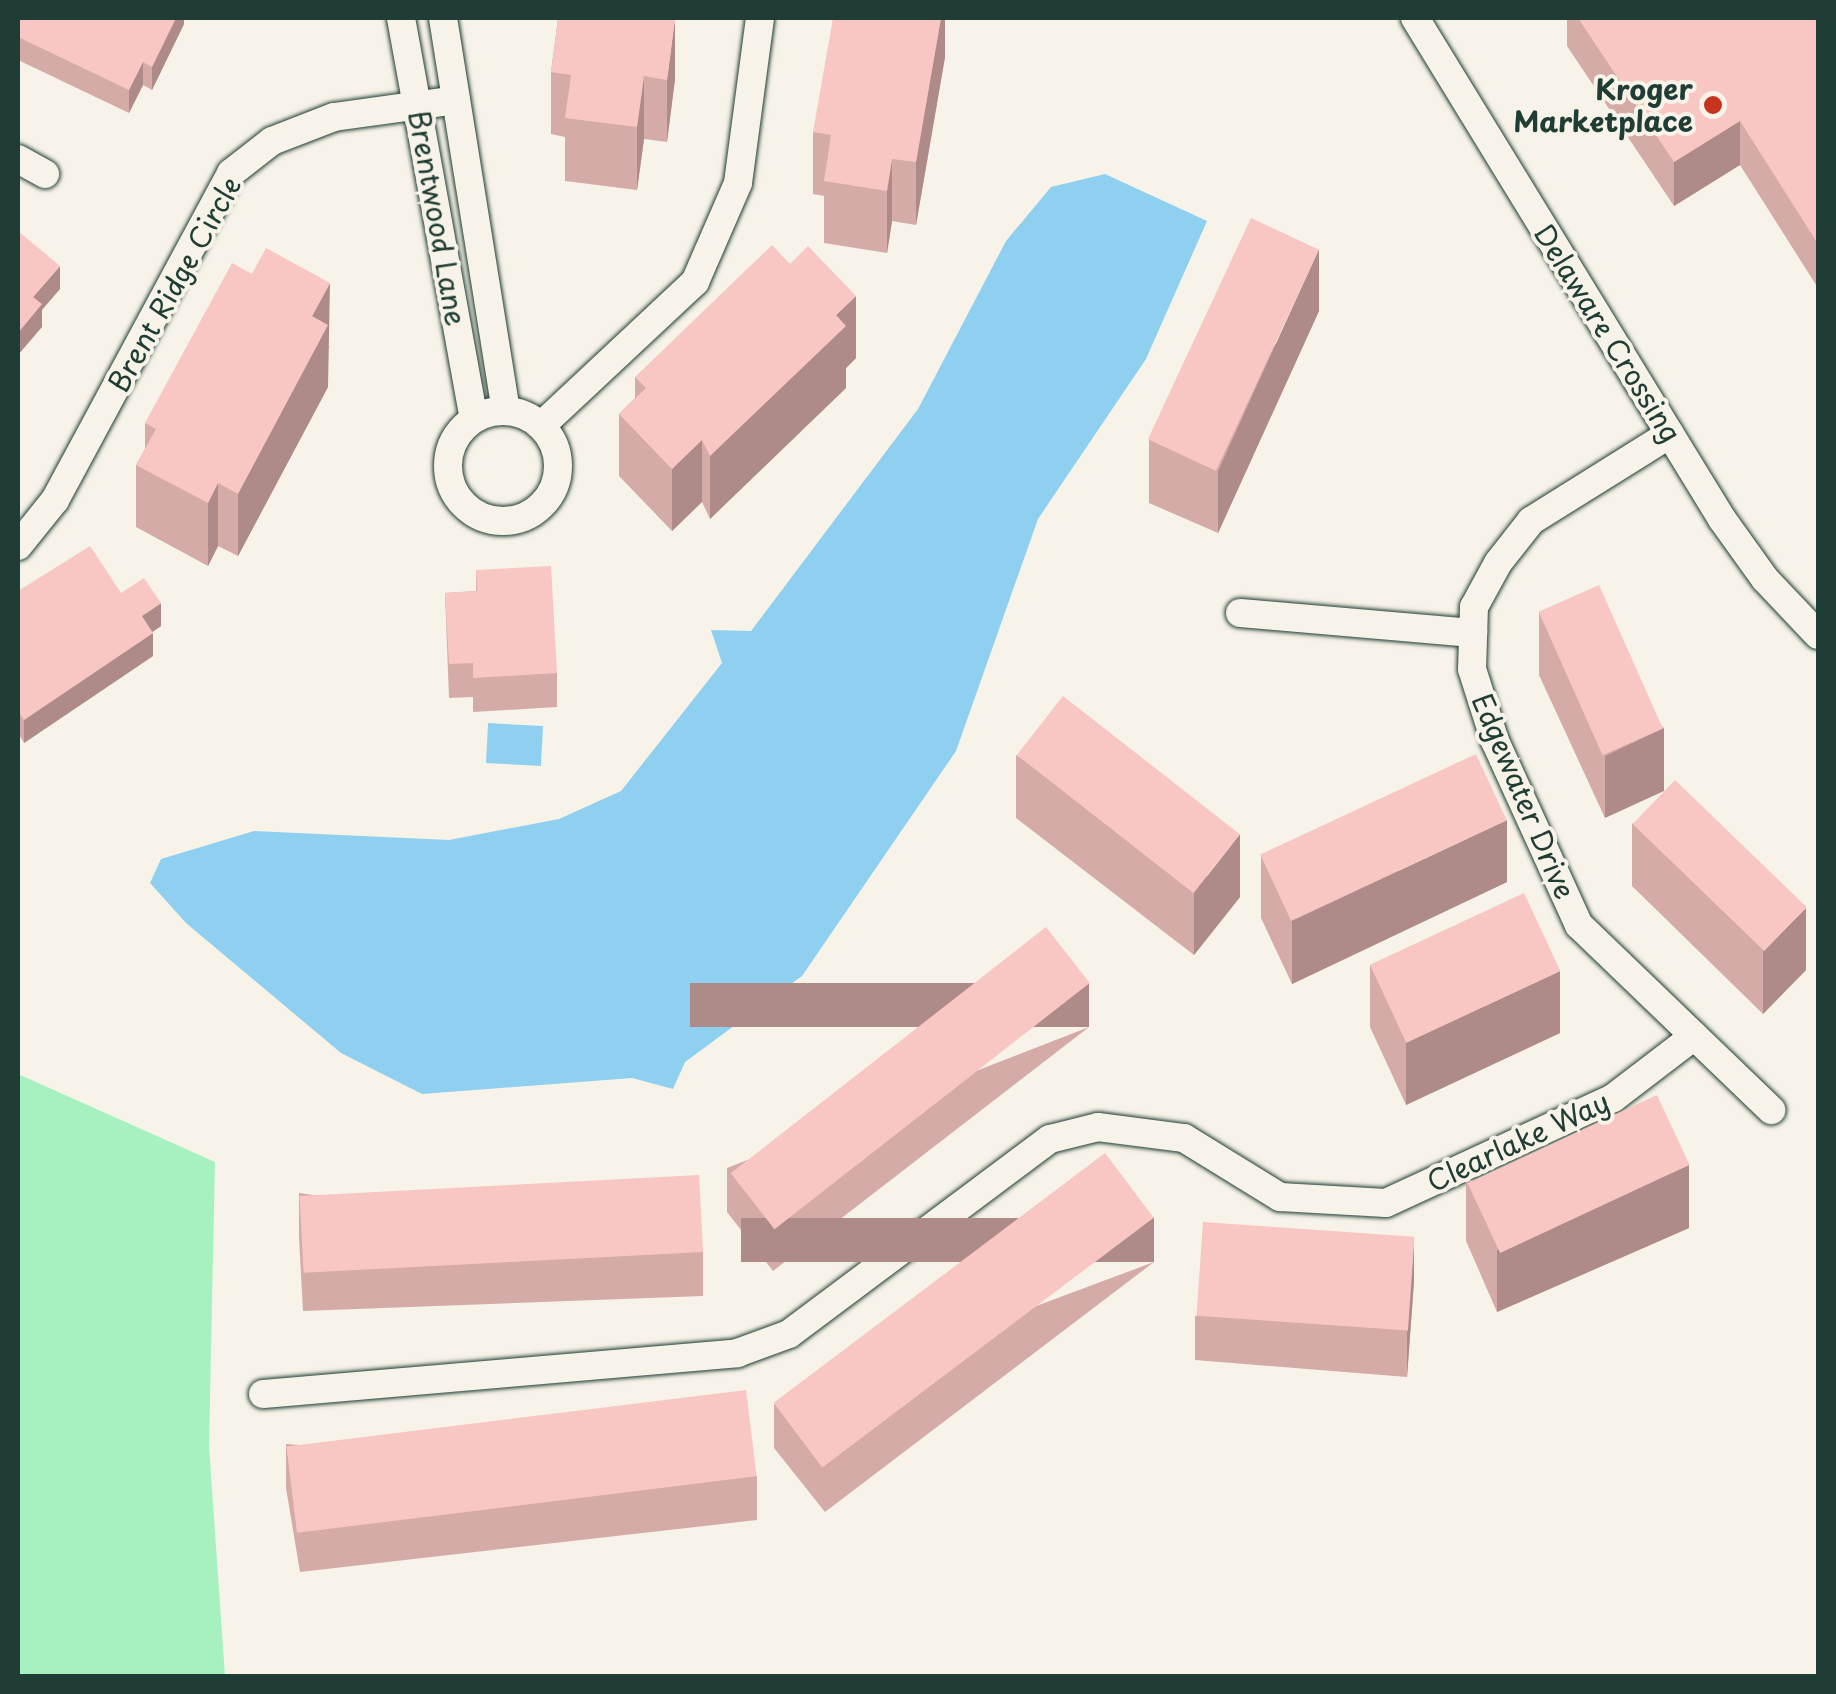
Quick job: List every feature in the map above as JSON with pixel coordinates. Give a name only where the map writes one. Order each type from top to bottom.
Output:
[{"type":"street","name":"Brentwood Lane","points":[[401,18],[474,418]]},
{"type":"street","name":"Brentwood Lane","points":[[442,18],[506,410]]},
{"type":"street","points":[[542,426],[696,282],[738,184],[760,18]]},
{"type":"street","name":"Delaware Crossing","points":[[1415,18],[1670,434],[1765,578],[1818,635]]},
{"type":"street","name":"Brent Ridge Circle","points":[[18,546],[55,500],[231,173],[272,141],[334,117],[456,100]]},
{"type":"street","points":[[18,159],[45,174]]},
{"type":"street","points":[[506,410],[542,426],[558,460],[550,494],[521,519],[487,519],[469,511],[456,497],[447,467],[450,448],[474,418],[506,410]]},
{"type":"street","name":"Edgewater Drive","points":[[1670,434],[1531,521],[1498,562],[1474,607],[1472,668],[1495,741],[1579,925],[1771,1110]]},
{"type":"street","points":[[1240,613],[1473,633]]},
{"type":"street","name":"Clearlake Way","points":[[263,1394],[737,1353],[789,1334],[1050,1139],[1098,1127],[1184,1138],[1280,1197],[1386,1203],[1613,1098],[1694,1036]]},
{"type":"green space","points":[[18,1074],[215,1162],[209,1446],[225,1676],[18,1676]]},
{"type":"water","points":[[1105,174],[1207,221],[1146,359],[1038,519],[956,751],[802,976],[685,1062],[673,1089],[632,1078],[422,1094],[341,1053],[186,923],[150,883],[161,859],[254,831],[449,840],[559,819],[621,791],[722,663],[711,630],[751,631],[918,409],[1006,241],[1051,187]]},
{"type":"water","points":[[488,723],[543,726],[541,766],[486,763]]},
{"type":"building","points":[[18,18],[176,18],[152,67],[143,62],[129,90],[18,37]]},
{"type":"building","points":[[558,18],[675,18],[667,80],[644,76],[637,127],[565,118],[571,75],[551,72]]},
{"type":"building","points":[[833,18],[941,18],[916,162],[892,159],[887,191],[824,181],[831,135],[813,132]]},
{"type":"building","name":"Kroger Marketplace","points":[[1578,18],[1818,18],[1818,244],[1740,121],[1674,162]]},
{"type":"building","points":[[1251,218],[1319,250],[1216,471],[1148,439]]},
{"type":"building","points":[[18,231],[60,266],[33,297],[42,304],[18,333]]},
{"type":"building","points":[[772,245],[790,264],[808,246],[856,296],[836,315],[846,326],[710,456],[702,440],[672,469],[619,414],[646,388],[635,377]]},
{"type":"building","points":[[266,248],[330,283],[312,316],[328,325],[238,494],[218,483],[208,503],[136,465],[156,429],[145,423],[232,263],[252,274]]},
{"type":"building","points":[[90,546],[121,593],[144,578],[161,603],[142,616],[153,633],[24,720],[18,711],[18,591]]},
{"type":"building","points":[[551,566],[557,673],[473,678],[473,663],[449,664],[445,593],[477,591],[476,570]]},
{"type":"building","points":[[1599,585],[1663,728],[1603,755],[1539,612]]},
{"type":"building","points":[[1063,696],[1240,834],[1193,893],[1017,755]]},
{"type":"building","points":[[1476,754],[1507,820],[1291,921],[1260,855]]},
{"type":"building","points":[[1675,780],[1807,907],[1764,951],[1633,824]]},
{"type":"building","points":[[1524,893],[1560,971],[1406,1043],[1370,965]]},
{"type":"building","points":[[1046,927],[1090,983],[775,1229],[731,1173]]},
{"type":"building","points":[[1657,1095],[1690,1165],[1500,1253],[1468,1183]]},
{"type":"building","points":[[1105,1153],[1154,1218],[822,1467],[774,1403]]},
{"type":"building","points":[[699,1175],[703,1252],[304,1273],[300,1196]]},
{"type":"building","points":[[1203,1222],[1414,1237],[1408,1331],[1196,1316]]},
{"type":"building","points":[[746,1390],[757,1476],[297,1533],[286,1446]]},
{"type":"place","name":"Kroger Marketplace","points":[[1713,105]]}]
